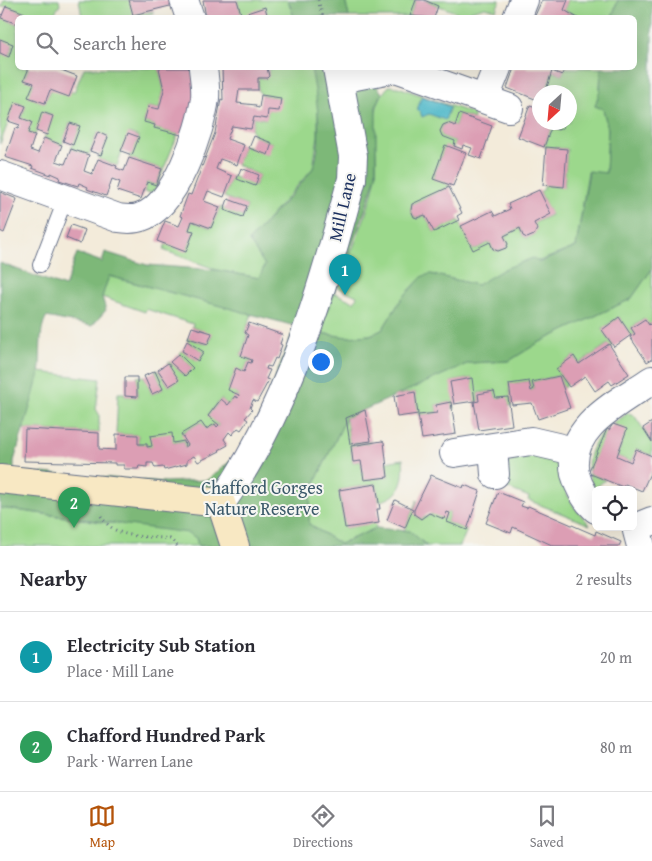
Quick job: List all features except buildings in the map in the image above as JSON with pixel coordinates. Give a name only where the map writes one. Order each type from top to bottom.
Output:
[{"type":"street","points":[[518,15],[524,0]]},
{"type":"street","points":[[0,175],[64,200],[124,219],[140,218],[157,206],[170,190],[182,168],[200,123],[205,97],[203,70]]},
{"type":"street","points":[[339,73],[373,70]]},
{"type":"street","points":[[402,70],[497,103],[497,70]]},
{"type":"street","name":"Mill Lane","points":[[221,503],[239,478],[272,414],[310,318],[336,237],[352,178],[353,156],[339,73]]},
{"type":"street","points":[[592,505],[578,486],[574,451],[586,430],[598,418],[652,380]]},
{"type":"street","points":[[454,453],[494,461],[532,441],[574,451]]},
{"type":"street","points":[[0,479],[221,503],[235,546]]},
{"type":"lane","points":[[40,265],[64,200]]},
{"type":"path","points":[[318,0],[322,15]]},
{"type":"path","points":[[97,509],[105,522],[126,536],[170,539],[177,546]]},
{"type":"green space","points":[[4,0],[59,0],[60,5],[53,15],[24,15],[25,13],[6,6],[1,7]]},
{"type":"green space","points":[[79,0],[129,0],[143,13],[153,11],[153,13],[147,15],[82,15]]},
{"type":"green space","points":[[237,0],[288,0],[293,15],[267,15],[265,7],[247,15],[241,15]]},
{"type":"green space","points":[[288,0],[345,0],[349,15],[293,15]]},
{"type":"green space","points":[[345,0],[416,0],[410,15],[349,15]]},
{"type":"green space","points":[[424,0],[500,0],[496,10],[485,7],[471,11],[469,15],[463,15]]},
{"type":"green space","points":[[568,0],[618,0],[613,15],[574,15],[564,10]]},
{"type":"green space","name":"Chafford Gorges Nature Reserve","points":[[618,0],[652,0],[652,269],[631,299],[538,343],[509,361],[469,363],[346,418],[311,491],[309,524],[340,544],[376,528],[410,531],[427,546],[198,546],[196,538],[188,533],[0,508],[0,263],[65,287],[77,253],[102,262],[105,252],[147,265],[217,270],[259,278],[265,265],[249,241],[314,166],[319,130],[311,70],[373,70],[377,86],[382,93],[376,107],[376,175],[366,208],[319,333],[347,337],[370,335],[382,330],[402,298],[423,276],[431,274],[477,285],[504,269],[533,258],[540,262],[576,247],[589,171],[606,173],[608,129],[603,109],[595,106],[600,90],[601,70],[637,70],[637,15],[613,15]],"holes":[[[109,276],[295,326],[254,432],[238,455],[207,480],[166,482],[14,471],[14,461],[39,374],[41,338],[46,317],[92,326],[106,310],[102,297]]]},
{"type":"green space","points":[[0,17],[15,23],[15,70],[28,70],[24,79],[34,83],[29,97],[45,103],[50,90],[74,92],[83,70],[159,70],[164,90],[159,109],[148,107],[144,122],[155,125],[154,128],[178,134],[156,188],[152,193],[144,192],[147,182],[156,185],[162,169],[129,158],[139,137],[129,133],[117,166],[98,159],[108,137],[97,133],[89,155],[71,149],[80,126],[70,123],[62,145],[44,138],[53,116],[43,112],[35,135],[28,133],[21,118],[26,106],[16,102],[0,144],[0,53],[9,56],[13,45],[0,39]]},
{"type":"green space","points":[[269,70],[311,70],[318,101],[318,136],[313,168],[249,241],[265,265],[259,278],[217,270],[163,250],[166,244],[186,251],[194,232],[189,230],[192,221],[211,228],[220,207],[243,217],[247,206],[224,197],[232,176],[255,186],[259,175],[237,165],[244,145],[268,155],[272,143],[254,136],[251,129],[254,117],[266,119],[268,110],[280,98],[261,95],[258,90],[258,78],[267,78]]},
{"type":"green space","points":[[564,70],[601,70],[600,90],[595,106],[603,109],[608,129],[606,173],[588,172],[576,247],[477,285],[431,274],[402,298],[382,330],[370,335],[347,337],[319,333],[335,293],[354,302],[357,296],[337,287],[360,231],[374,187],[376,174],[375,117],[377,106],[389,86],[398,87],[474,114],[474,119],[459,114],[455,126],[448,123],[443,125],[442,136],[455,141],[453,148],[445,146],[433,178],[450,185],[412,204],[411,210],[414,217],[417,218],[425,215],[434,232],[459,220],[473,250],[490,242],[493,249],[498,251],[506,248],[508,244],[504,236],[520,228],[523,236],[527,238],[534,235],[536,229],[534,223],[551,215],[540,192],[544,189],[544,185],[564,187],[567,149],[544,147],[550,130],[577,130],[577,85],[548,85],[552,71],[562,75]]},
{"type":"green space","points":[[652,269],[652,322],[649,325],[644,319],[631,328],[635,334],[631,336],[619,317],[602,329],[613,346],[611,348],[608,344],[579,364],[574,356],[556,369],[567,385],[563,388],[559,376],[532,382],[534,389],[531,391],[529,381],[509,384],[512,405],[509,406],[507,397],[496,398],[494,391],[478,393],[479,401],[474,402],[472,378],[451,382],[455,409],[453,409],[451,402],[436,405],[437,413],[418,415],[415,392],[394,396],[469,363],[509,361],[538,343],[631,299]]},
{"type":"green space","points":[[108,276],[252,314],[245,333],[248,335],[241,356],[252,360],[251,363],[248,362],[244,372],[236,369],[228,389],[239,395],[238,398],[235,396],[228,405],[221,399],[208,415],[219,425],[217,427],[215,424],[206,429],[201,422],[182,433],[188,445],[185,447],[184,441],[147,447],[147,444],[138,444],[138,435],[116,434],[118,393],[137,397],[137,377],[144,376],[152,394],[163,389],[155,371],[158,370],[169,386],[178,380],[168,363],[170,362],[185,376],[193,368],[179,354],[182,351],[198,361],[204,352],[187,341],[188,338],[208,344],[212,334],[192,327],[193,324],[146,309],[145,312],[102,297]]},
{"type":"green space","points":[[39,372],[100,379],[96,409],[99,414],[99,433],[23,429]]},
{"type":"green space","points":[[628,413],[634,415],[652,442],[652,456],[637,449],[631,462],[617,456],[626,430],[613,424]]},
{"type":"green space","points":[[346,418],[350,444],[370,441],[370,443],[351,446],[353,462],[361,461],[364,480],[388,477],[386,462],[403,459],[403,473],[397,491],[387,499],[379,501],[376,484],[339,490],[345,528],[375,523],[376,528],[340,544],[309,524],[311,491]]},
{"type":"green space","points":[[607,429],[589,473],[588,464],[595,442]]},
{"type":"green space","points":[[538,454],[550,457],[560,463],[567,494],[575,508],[590,525],[528,500],[529,497],[502,486],[509,460]]},
{"type":"green space","points":[[589,473],[605,480],[598,486],[593,486]]},
{"type":"green space","points":[[417,500],[414,510],[417,517],[421,519],[441,511],[450,513],[447,522],[467,530],[460,546],[427,546],[410,531],[404,531]]},
{"type":"green space","points":[[0,508],[108,523],[186,527],[210,546],[0,546]]},
{"type":"water","points":[[422,96],[450,107],[445,120],[429,114],[422,117],[420,111],[417,110]]},
{"type":"place","name":"Electricity Sub Station","points":[[345,295]]},
{"type":"place","name":"Chafford Hundred Park","points":[[74,528]]}]
